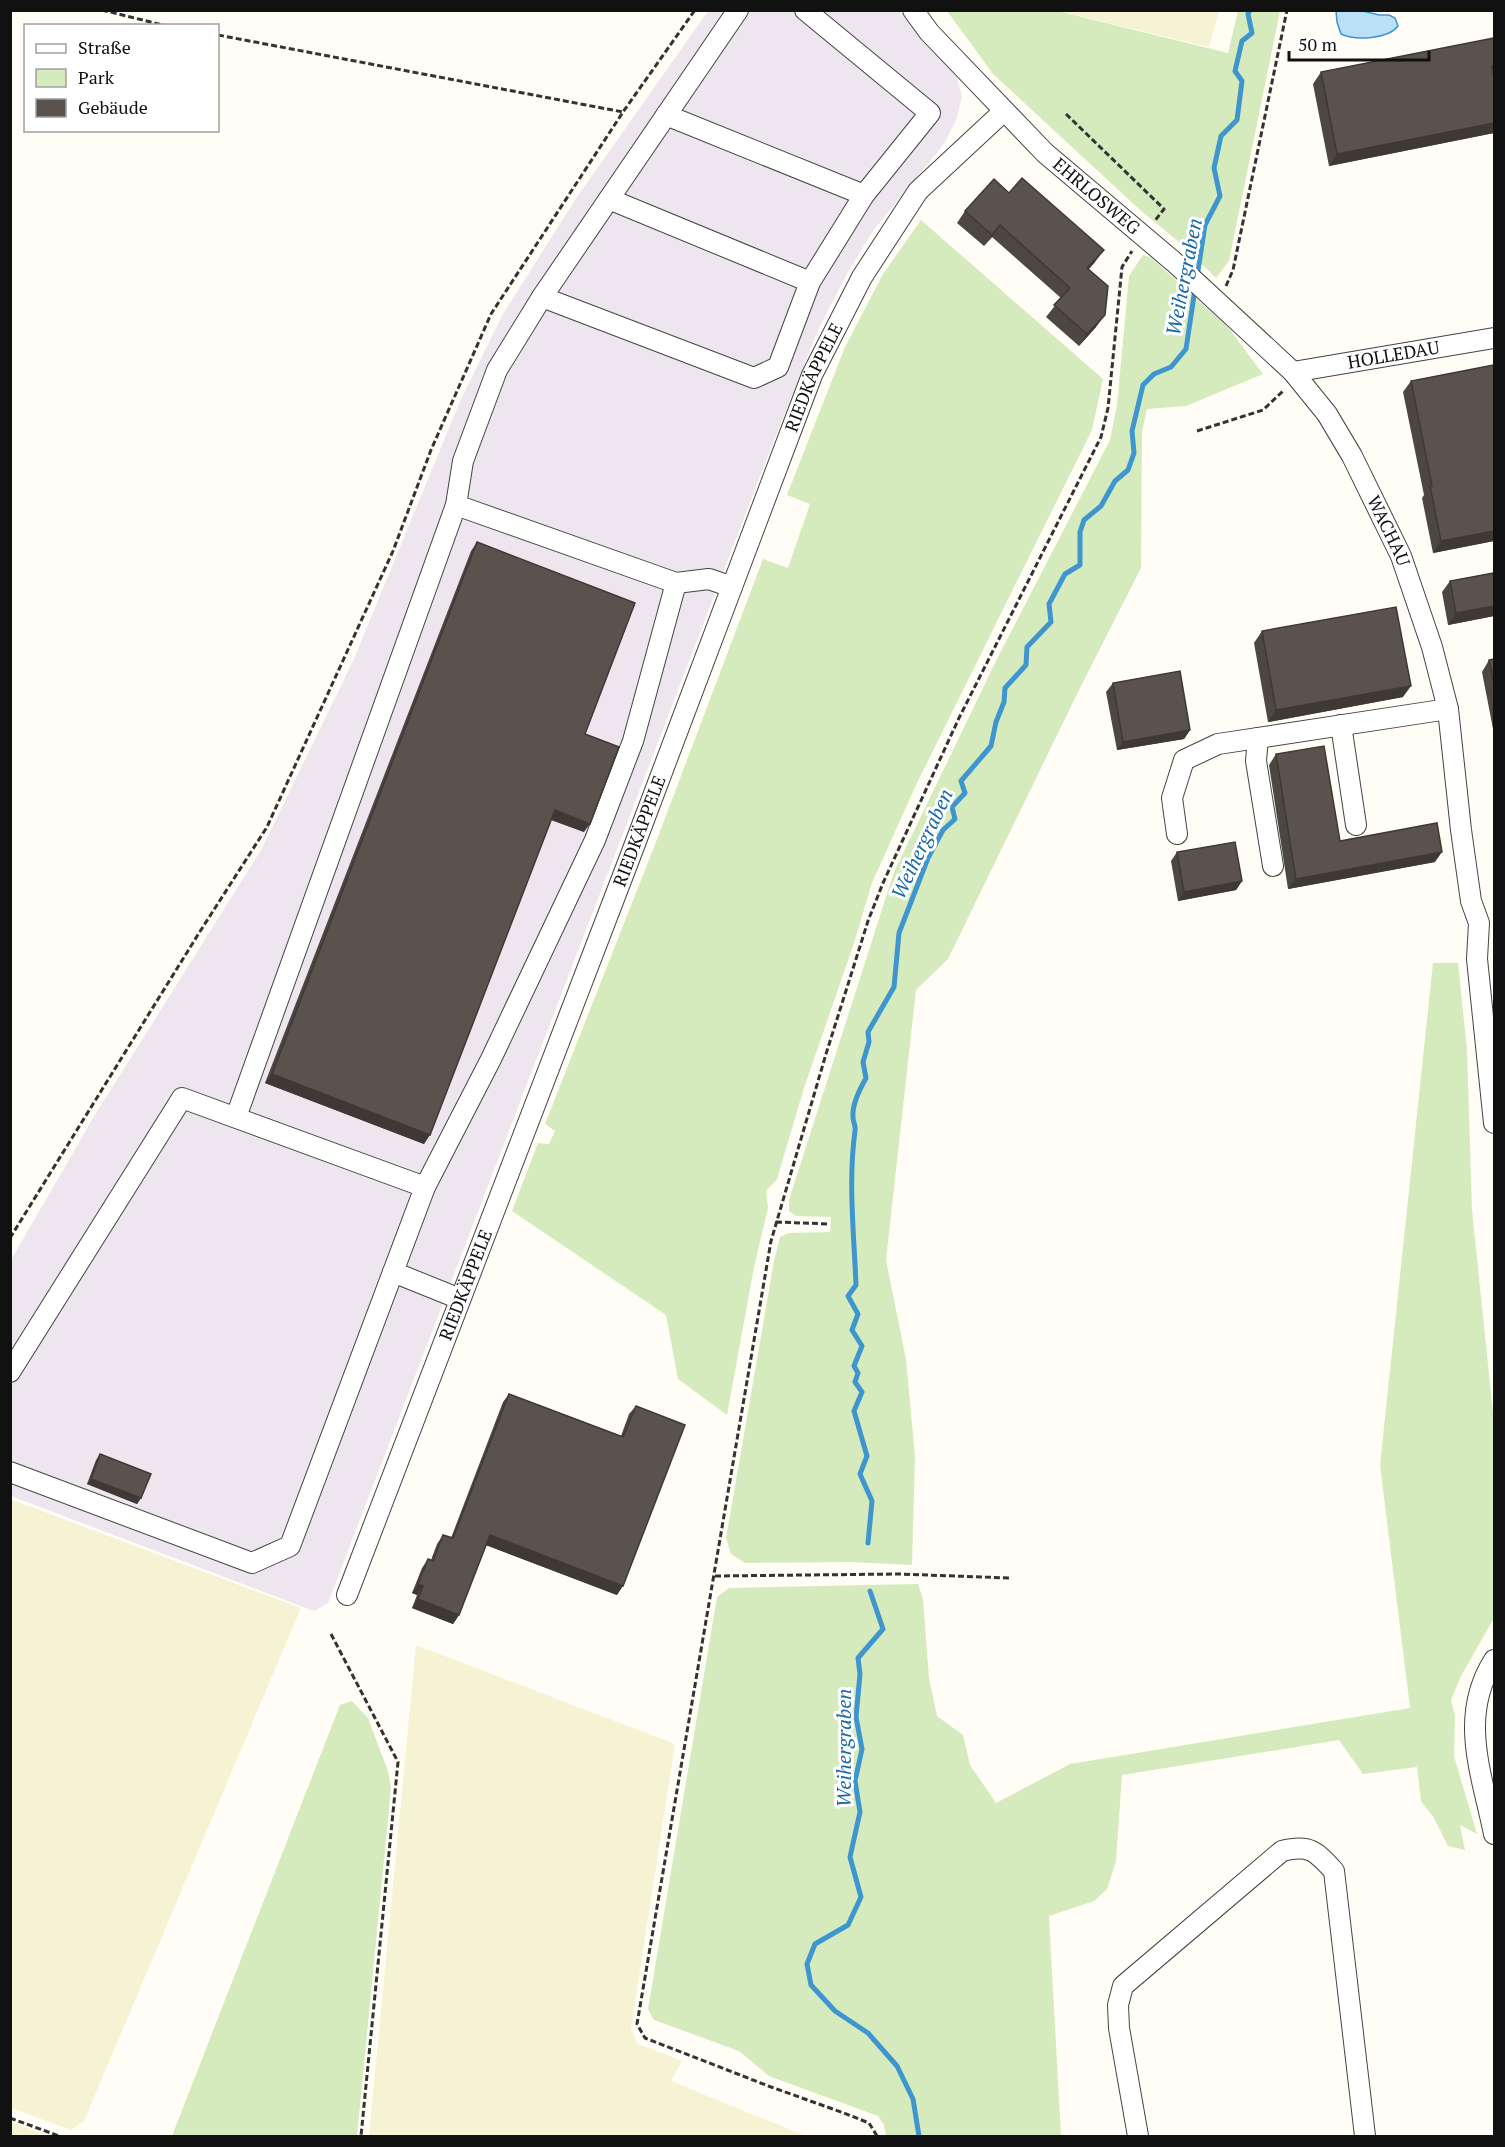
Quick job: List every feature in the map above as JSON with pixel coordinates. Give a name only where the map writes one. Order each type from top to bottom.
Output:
[{"type":"street","points":[[236,1117],[456,505],[463,461],[497,370],[542,297],[738,10]]},
{"type":"street","points":[[542,297],[754,378],[778,368],[810,282],[864,195],[930,113],[805,10]]},
{"type":"street","name":"EHRLOSWEG","points":[[914,10],[928,32],[1045,153],[1174,262],[1296,376]]},
{"type":"street","name":"RIEDKÄPPELE","points":[[347,1594],[812,375],[862,277],[918,191],[1004,111]]},
{"type":"street","points":[[666,115],[864,195]]},
{"type":"street","points":[[609,199],[810,282]]},
{"type":"street","name":"HOLLEDAU","points":[[1296,376],[1494,338]]},
{"type":"street","name":"WACHAU","points":[[1296,376],[1327,414],[1352,456],[1401,556],[1432,647],[1448,709],[1471,901],[1486,927]]},
{"type":"street","points":[[456,505],[676,583],[709,579],[732,587]]},
{"type":"street","points":[[10,1472],[252,1563],[290,1546],[425,1187],[491,1059],[595,840],[633,741],[676,583]]},
{"type":"street","points":[[1177,834],[1172,798],[1184,760],[1218,744],[1448,709]]},
{"type":"street","points":[[1341,725],[1356,825]]},
{"type":"street","points":[[1258,738],[1256,761],[1273,866]]},
{"type":"street","points":[[1486,927],[1477,959],[1494,1123]]},
{"type":"street","points":[[10,1372],[182,1098],[425,1187]]},
{"type":"street","points":[[393,1272],[460,1299]]},
{"type":"street","points":[[1494,1660],[1476,1704],[1474,1737],[1494,1834]]},
{"type":"street","points":[[1138,2136],[1119,2028],[1118,2006],[1123,1986],[1282,1851],[1300,1846],[1318,1853],[1334,1871],[1365,2136]]},
{"type":"path","points":[[102,10],[159,24]]},
{"type":"path","points":[[10,1238],[267,827],[393,551],[431,450],[491,314],[623,112],[695,10]]},
{"type":"path","points":[[1217,303],[1233,270],[1287,10]]},
{"type":"path","points":[[219,35],[623,112]]},
{"type":"path","points":[[877,2136],[869,2123],[645,2038],[637,2024],[776,1222],[829,1043],[868,921],[883,883],[959,718],[1101,437],[1108,408],[1122,267],[1164,209],[1066,114]]},
{"type":"path","points":[[1197,431],[1263,410],[1296,376]]},
{"type":"path","points":[[776,1222],[830,1224]]},
{"type":"path","points":[[715,1576],[899,1574],[1009,1578]]},
{"type":"path","points":[[331,1634],[398,1762],[361,2136]]},
{"type":"path","points":[[10,2118],[58,2136]]},
{"type":"shaded area","points":[[708,11],[899,11],[957,77],[962,97],[956,120],[944,144],[873,231],[849,270],[818,330],[328,1603],[314,1611],[11,1496],[11,1260],[93,1118],[261,850],[353,661],[461,399],[503,314],[577,197]]},
{"type":"shaded area","points":[[1057,11],[1219,11],[1209,47]]},
{"type":"shaded area","points":[[10,1499],[301,1608],[84,2121],[71,2130],[11,2108]]},
{"type":"shaded area","points":[[416,1645],[675,1744],[631,2029],[638,2044],[682,2061],[671,2081],[806,2136],[369,2136]]},
{"type":"shaded area","points":[[11,2122],[48,2136],[11,2136]]},
{"type":"green space","points":[[947,11],[1057,11],[1228,53],[1238,11],[1280,11],[1229,261],[1216,278],[993,74]]},
{"type":"green space","points":[[921,220],[1103,379],[1092,430],[916,785],[872,883],[854,943],[804,1088],[777,1179],[766,1191],[768,1208],[754,1267],[727,1415],[678,1379],[666,1315],[512,1211],[538,1143],[549,1144],[555,1131],[545,1124],[656,842],[763,559],[788,568],[810,504],[787,495],[845,347],[883,274]]},
{"type":"green space","points":[[1143,255],[1150,257],[1227,326],[1263,374],[1186,406],[1147,409],[1142,432],[1141,568],[948,959],[916,990],[886,1260],[906,1359],[915,1456],[912,1565],[852,1562],[745,1563],[731,1554],[726,1538],[780,1237],[789,1233],[830,1232],[831,1217],[796,1216],[789,1211],[789,1200],[894,872],[997,659],[1110,440],[1117,405],[1129,276]]},
{"type":"green space","points":[[1433,963],[1458,963],[1467,1050],[1472,1210],[1494,1422],[1494,1618],[1461,1676],[1451,1700],[1455,1716],[1454,1756],[1477,1834],[1460,1825],[1465,1850],[1448,1846],[1434,1818],[1421,1801],[1417,1767],[1363,1774],[1339,1740],[1122,1775],[1116,1861],[1107,1889],[1094,1901],[1049,1916],[1061,2136],[886,2136],[884,2125],[878,2116],[769,2076],[739,2051],[654,2020],[648,2009],[717,1597],[729,1588],[918,1584],[923,1599],[929,1678],[937,1716],[963,1735],[970,1765],[996,1803],[1070,1764],[1410,1708],[1380,1465]]},
{"type":"green space","points":[[352,1701],[368,1718],[388,1771],[391,1788],[357,2136],[172,2136],[340,1705]]},
{"type":"water","points":[[1336,11],[1363,11],[1389,15],[1395,18],[1398,26],[1380,36],[1355,38],[1341,34]]},
{"type":"building","points":[[1494,38],[1494,66],[1492,66],[1494,123],[1337,154],[1321,72]]},
{"type":"building","points":[[1022,178],[1104,250],[1087,268],[1108,286],[1105,315],[1087,334],[1054,305],[1070,288],[1000,225],[992,235],[965,211],[994,179],[1009,193]]},
{"type":"building","points":[[1494,365],[1494,531],[1441,541],[1411,381]]},
{"type":"building","points":[[477,542],[635,603],[585,734],[619,747],[590,824],[555,810],[430,1135],[272,1074]]},
{"type":"building","points":[[1494,573],[1494,606],[1456,613],[1450,581]]},
{"type":"building","points":[[1396,607],[1411,686],[1276,710],[1262,631]]},
{"type":"building","points":[[1494,659],[1494,684],[1489,660]]},
{"type":"building","points":[[1180,671],[1190,730],[1123,742],[1113,683]]},
{"type":"building","points":[[1324,746],[1340,841],[1437,823],[1442,852],[1296,879],[1276,754]]},
{"type":"building","points":[[1235,842],[1242,881],[1184,892],[1177,852]]},
{"type":"building","points":[[509,1394],[623,1437],[636,1406],[685,1425],[623,1586],[490,1535],[459,1615],[418,1599],[423,1586],[418,1584],[428,1559],[433,1561],[443,1535],[453,1538]]},
{"type":"building","points":[[100,1454],[151,1474],[141,1498],[91,1479]]},
{"type":"waterway","name":"Weihergraben","points":[[1197,277],[1205,225],[1220,196],[1214,168],[1221,136],[1237,120],[1242,81],[1235,71],[1242,41],[1252,33],[1248,14],[1250,10]]},
{"type":"waterway","name":"Weihergraben","points":[[868,1543],[872,1501],[860,1474],[867,1456],[854,1411],[862,1392],[855,1382],[858,1373],[854,1366],[862,1346],[852,1330],[858,1314],[848,1296],[856,1285],[852,1188],[855,1129],[853,1112],[866,1078],[863,1062],[869,1042],[868,1032],[894,987],[899,933],[928,858],[943,830],[955,819],[952,807],[965,793],[961,781],[991,746],[996,722],[1004,702],[1005,688],[1026,665],[1027,647],[1051,622],[1049,604],[1065,574],[1080,565],[1080,532],[1084,520],[1101,506],[1115,481],[1128,470],[1134,453],[1132,431],[1143,385],[1154,374],[1171,367],[1186,349],[1195,289]]},
{"type":"waterway","name":"Weihergraben","points":[[870,1591],[883,1629],[858,1658],[860,1674],[856,1717],[862,1749],[855,1781],[860,1812],[850,1857],[861,1897],[848,1925],[815,1944],[807,1964],[811,1985],[835,2011],[868,2033],[897,2066],[913,2099],[919,2136]]}]
